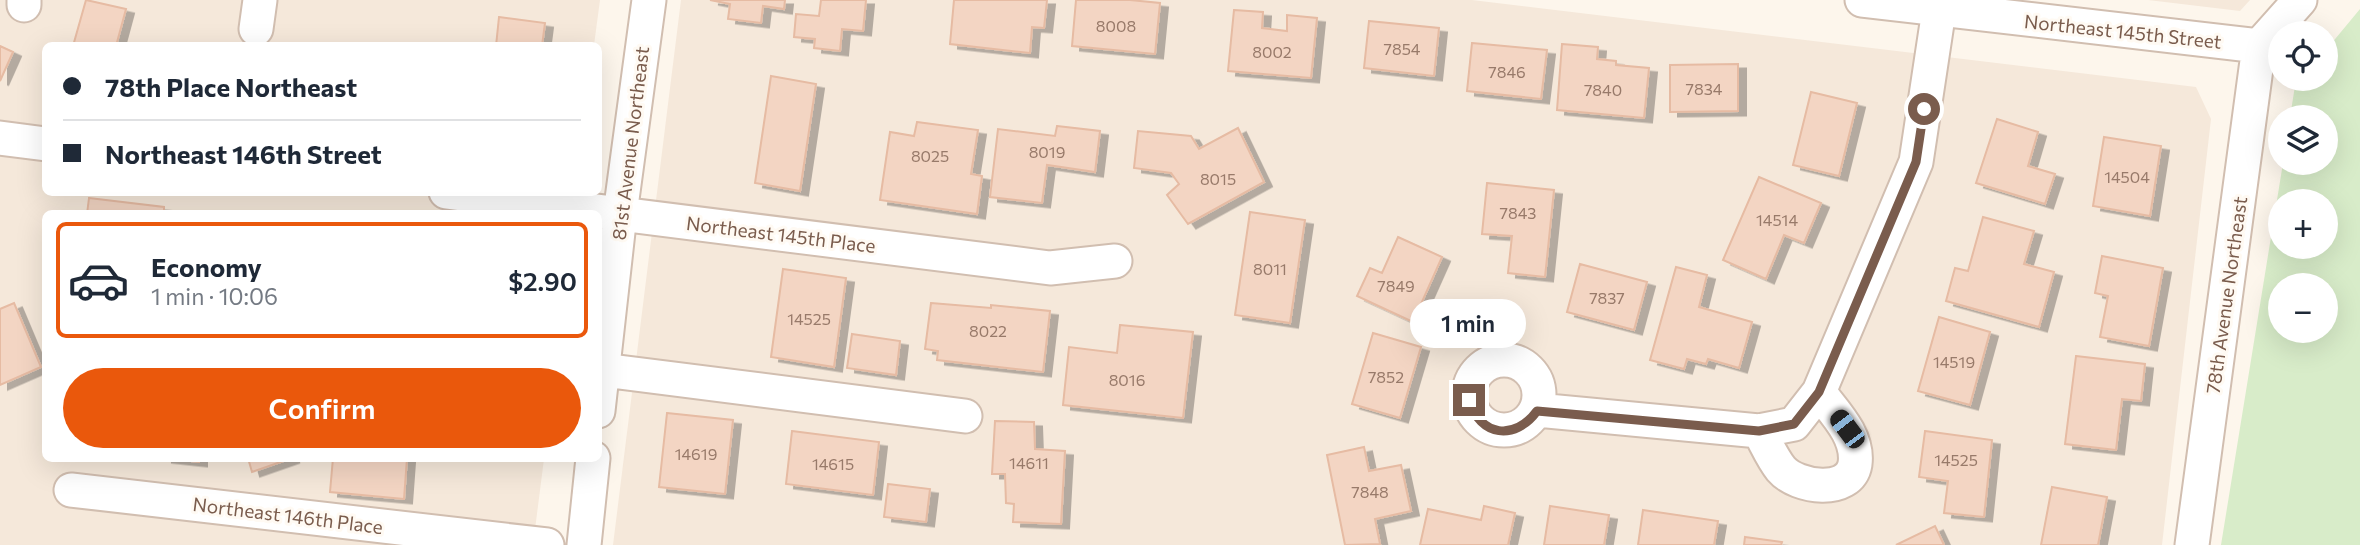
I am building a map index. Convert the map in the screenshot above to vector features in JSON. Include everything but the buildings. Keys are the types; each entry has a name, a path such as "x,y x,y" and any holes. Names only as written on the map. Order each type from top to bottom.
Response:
{"street":[{"name":"81st Avenue Northeast","path":"602,378 620,214 649,0"},
{"name":"Northeast 145th Street","path":"1862,0 2259,46"},
{"path":"2259,46 2301,0"},
{"path":"1537,411 1759,431 1794,424 1819,392 1916,162 1939,10"},
{"name":"78th Avenue Northeast","path":"2192,545 2259,46"},
{"path":"0,138 42,143"},
{"name":"Northeast 145th Place","path":"478,196 588,210"},
{"name":"Northeast 145th Place","path":"602,212 1050,268 1115,261"},
{"path":"603,370 965,416"},
{"path":"1759,431 1782,471 1798,481 1812,485 1828,485 1850,475 1855,465 1852,441 1847,429 1819,392"},
{"path":"584,545 593,462"},
{"name":"Northeast 146th Place","path":"71,490 547,545"}],"shaded area":[{"path":"0,0 600,0 594,42 42,42 42,196 576,196 574,210 42,210 42,462 544,462 533,545 0,545"},
{"path":"681,0 1472,0 2196,87 2211,119 2162,545 613,545"},
{"path":"2148,0 2250,0 2240,11"}],"green space":[{"path":"2360,9 2360,545 2221,545 2268,255 2268,259 2338,259 2338,189 2279,189 2281,175 2338,175 2338,105 2292,105 2294,91 2338,91 2338,36"}],"route":[{"path":"1469,400 1479,421 1499,431 1521,427 1537,411 1759,431 1794,424 1819,392 1916,162 1924,109"}]}
